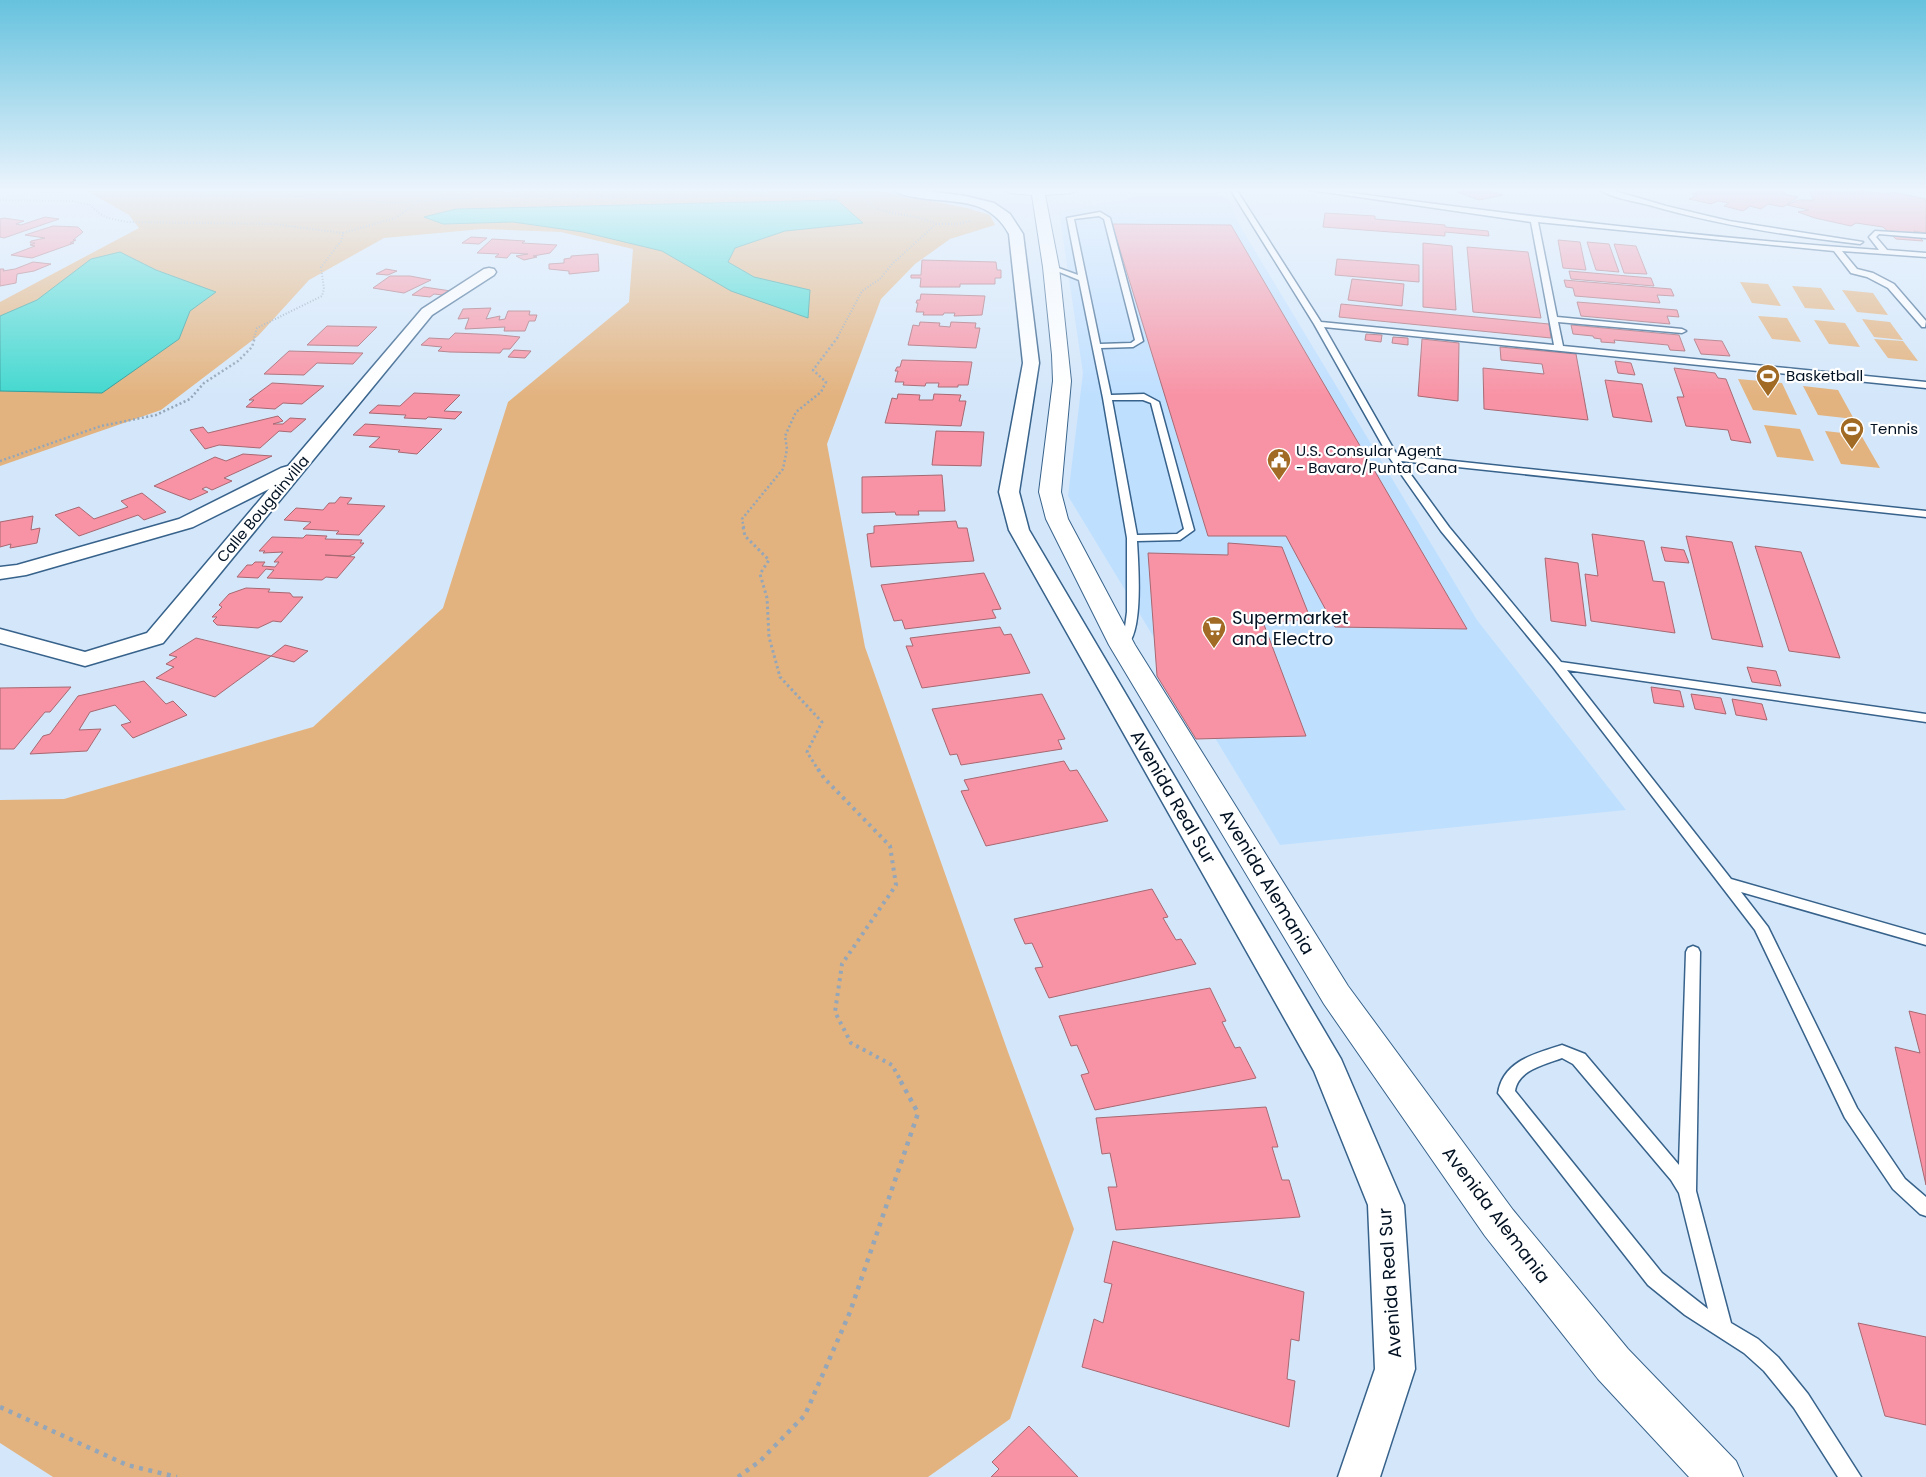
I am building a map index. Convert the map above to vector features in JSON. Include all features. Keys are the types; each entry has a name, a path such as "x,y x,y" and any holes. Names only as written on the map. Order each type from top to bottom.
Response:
{"street":[{"name":"Avenida Real Sur","path":"1019,258 1031,363 1009,492 1019,530 1329,1068 1386,1205 1395,1369 1359,1477"},
{"name":"Avenida Alemania","path":"1048,258 1051,267 1061,355 1062,381 1050,492 1057,519 1122,645 1336,995 1499,1223 1613,1364 1720,1477"},
{"name":"Calle Bougainvilla","path":"0,636 85,659 155,638 428,312 489,272"},
{"path":"0,573 19,571 186,523 297,468"}],"lane":[{"path":"1079,258 1107,398 1132,538 1133,612 1131,627 1122,645"},
{"path":"1096,346 1133,345 1139,341 1117,258"},
{"path":"1276,258 1318,324 1394,457 1445,529 1557,665 1761,927 1851,1113 1899,1184 1926,1208"},
{"path":"1542,258 1559,348"},
{"path":"1843,258 1854,271 1870,275 1891,286 1924,325"},
{"path":"1051,267 1083,279"},
{"path":"1554,319 1682,331"},
{"path":"1318,324 1926,385"},
{"path":"1107,398 1144,398 1155,402 1189,530 1180,537 1132,538"},
{"path":"1394,457 1926,514"},
{"path":"1557,665 1926,718"},
{"path":"1725,882 1926,940"},
{"path":"1693,952 1687,1191 1723,1328"},
{"path":"1687,1191 1676,1175 1579,1060 1562,1051 1520,1068 1508,1081 1506,1093 1656,1279 1692,1309 1751,1346 1771,1364 1801,1401 1850,1477"}],"path":[{"path":"0,461 101,426 156,415 190,400 204,383 238,360 252,347 257,328 322,296 324,289 321,267 328,258"},
{"path":"738,1477 760,1461 805,1415 850,1312 918,1113 892,1065 851,1043 835,1012 842,964 896,885 890,846 824,778 807,752 822,722 780,677 769,637 766,598 760,574 769,560 744,536 742,519 783,469 788,450 785,436 796,412 821,392 826,382 813,370 836,340 862,291 880,279 899,258"},
{"path":"0,1408 127,1465 177,1477"}],"shaded area":[{"path":"83,258 348,258 309,280 258,336 161,410 0,466 0,302"},
{"path":"132,258 156,270 216,292 190,311 179,339 102,393 0,391 0,316 37,300 91,259"},
{"path":"632,258 924,258 915,264 881,299 827,444 865,647 1008,1052 1074,1229 1010,1419 928,1477 53,1477 0,1443 0,800 64,799 313,727 443,608 508,402 629,302"},
{"path":"674,258 730,258 728,262 754,277 810,290 808,318 731,291"},
{"path":"1066,258 1259,258 1477,620 1626,810 1280,845 1068,496 1083,373"},
{"path":"1740,282 1768,284 1781,306 1752,303"},
{"path":"1792,286 1821,288 1835,310 1805,308"},
{"path":"1842,290 1873,293 1888,315 1857,312"},
{"path":"1758,316 1787,318 1801,342 1772,339"},
{"path":"1862,319 1890,322 1903,340 1874,337"},
{"path":"1814,320 1845,323 1860,347 1829,344"},
{"path":"1874,339 1903,341 1918,361 1888,358"},
{"name":"Basketball","path":"1738,379 1782,383 1797,415 1753,410"},
{"name":"Tennis","path":"1803,386 1838,390 1854,419 1818,415"},
{"path":"1764,425 1800,429 1814,461 1777,457"},
{"name":"Tennis","path":"1825,431 1861,435 1880,468 1841,464"}],"building":[{"path":"598,258 599,271 569,274 569,271 549,269 549,264 564,263 564,259"},
{"path":"1122,258 1250,258 1467,629 1335,627 1286,536 1208,536"},
{"path":"1423,258 1453,258 1456,310 1423,307"},
{"path":"1468,258 1529,258 1541,318 1473,312"},
{"path":"1561,258 1583,258 1586,270 1563,268"},
{"path":"1592,258 1614,258 1619,272 1596,270"},
{"path":"1619,258 1641,258 1647,274 1624,273"},
{"path":"1337,259 1419,265 1419,282 1335,275"},
{"path":"922,260 996,262 997,270 1001,270 1001,278 995,278 995,284 960,284 960,287 920,287 921,278 911,278 911,275 921,275"},
{"path":"33,262 51,264 34,271 17,274 16,283 0,286 0,269 4,269 3,271 15,269"},
{"path":"386,269 397,271 388,275 376,274"},
{"path":"1569,271 1651,278 1654,286 1571,279"},
{"path":"390,276 410,276 431,280 404,293 373,288"},
{"path":"1352,279 1404,284 1402,306 1348,300"},
{"path":"1564,280 1671,289 1674,296 1657,295 1660,303 1575,296 1573,288 1566,287"},
{"path":"424,287 451,291 443,295 434,294 430,297 412,295"},
{"path":"921,294 985,296 982,315 954,316 955,313 944,313 943,315 923,315 924,312 916,312 918,303 916,303 917,300 920,300"},
{"path":"1577,302 1677,310 1679,317 1667,316 1670,324 1581,316"},
{"path":"1341,304 1549,324 1551,338 1339,317"},
{"path":"491,308 486,319 500,316 499,320 505,319 508,311 530,311 529,315 537,315 535,321 529,321 525,331 504,331 505,327 465,329 469,318 458,319 463,309"},
{"path":"920,322 940,323 939,326 950,327 951,322 976,323 975,328 980,328 976,348 908,345 913,325 919,326"},
{"path":"1571,325 1679,335 1685,351 1670,350 1668,345 1614,340 1615,343 1601,342 1601,339 1594,338 1593,336 1573,334"},
{"path":"327,326 377,327 358,346 307,345"},
{"path":"455,333 520,337 510,349 503,349 500,353 438,351 442,347 421,345 429,338 449,339"},
{"path":"1366,334 1382,335 1381,342 1365,340"},
{"path":"1393,337 1408,338 1408,345 1392,343"},
{"path":"1422,339 1459,343 1458,401 1418,396"},
{"path":"1694,339 1722,341 1730,356 1701,354"},
{"path":"1500,347 1576,354 1588,420 1484,409 1483,368 1544,374 1542,364 1501,360"},
{"path":"514,350 531,351 525,358 508,357"},
{"path":"289,351 363,353 353,364 317,363 304,375 264,374"},
{"path":"902,360 972,362 968,385 938,387 939,383 926,383 925,386 903,385 904,382 895,382 898,371 895,371 897,367 900,367"},
{"path":"1615,361 1631,363 1635,375 1618,373"},
{"path":"1674,368 1715,373 1718,378 1726,379 1751,443 1731,440 1728,430 1686,426 1677,397 1684,397"},
{"path":"1605,380 1642,384 1652,422 1613,417"},
{"path":"272,383 324,386 302,404 283,403 275,409 246,407 254,400 249,400"},
{"path":"414,393 460,395 444,411 462,412 455,419 404,418 406,415 369,413 378,405 400,406"},
{"path":"898,394 920,395 919,400 933,400 934,394 961,395 959,401 966,401 961,426 885,423 892,398 897,399"},
{"path":"278,416 283,421 273,424 283,424 290,418 306,419 291,432 279,431 260,448 219,445 205,449 190,430 203,427 208,433"},
{"path":"365,424 442,429 417,454 398,452 400,450 369,447 380,437 353,435"},
{"path":"936,431 984,432 981,466 932,465"},
{"path":"243,454 272,456 224,478 232,481 212,490 206,487 202,489 208,492 190,500 154,486 215,457 226,461"},
{"path":"942,475 945,511 918,511 919,515 896,515 895,512 862,513 862,477"},
{"path":"142,493 166,512 144,520 138,515 79,536 55,515 79,507 94,519 128,507 121,501"},
{"path":"340,497 352,498 347,504 385,506 359,535 336,534 339,531 303,529 311,522 284,520 296,508 323,510 329,503 335,503"},
{"path":"33,516 31,530 40,528 37,543 10,548 11,544 0,547 0,522"},
{"path":"956,521 958,528 967,528 974,561 871,567 867,534 874,533 874,526"},
{"path":"1592,534 1644,541 1653,581 1664,582 1675,633 1591,621 1585,574 1598,576"},
{"path":"306,535 327,536 325,539 362,540 360,543 364,543 354,554 349,556 325,555 355,557 337,578 326,577 322,580 267,578 274,570 266,569 258,578 237,577 247,565 252,565 255,562 265,562 262,566 275,567 279,562 274,562 283,552 263,553 265,551 259,551 272,537 303,538"},
{"path":"1686,536 1732,542 1763,647 1712,639"},
{"name":"Supermarket and Electro","path":"1228,543 1282,547 1311,620 1263,622 1306,736 1196,739 1157,676 1148,553 1228,555"},
{"path":"1755,546 1801,552 1840,658 1789,651"},
{"path":"1661,547 1684,550 1689,563 1665,561"},
{"path":"1545,558 1578,563 1586,626 1551,621"},
{"path":"984,573 1001,609 992,610 996,618 905,629 902,620 894,621 881,585"},
{"path":"246,588 270,589 268,592 290,593 293,597 303,597 281,622 273,621 258,628 217,625 213,621 217,617 212,617 222,607 219,605 229,594"},
{"path":"1000,627 1004,635 1011,634 1030,673 922,688 906,646 913,646 910,638"},
{"path":"196,638 271,656 215,697 156,678 174,667 166,664 177,657 169,655"},
{"path":"285,645 308,651 294,662 271,656"},
{"path":"1747,667 1776,671 1781,686 1752,682"},
{"path":"144,681 166,704 173,701 187,715 133,738 121,725 131,722 115,705 90,712 79,730 101,729 87,751 30,754 43,736 50,734 78,696"},
{"path":"71,687 50,712 45,712 14,749 0,749 0,688"},
{"path":"1651,687 1680,691 1684,707 1654,703"},
{"path":"1042,694 1065,739 1058,740 1062,749 961,765 957,754 950,755 932,709"},
{"path":"1691,694 1721,698 1726,714 1695,709"},
{"path":"1732,699 1762,704 1767,720 1736,715"},
{"path":"1064,761 1070,771 1077,770 1108,821 986,846 961,791 969,790 964,780"},
{"path":"1152,889 1168,917 1163,918 1176,940 1181,939 1196,964 1049,998 1035,968 1043,967 1032,943 1025,944 1014,919"},
{"path":"1210,988 1226,1021 1222,1022 1235,1048 1240,1047 1256,1078 1095,1110 1081,1075 1089,1073 1077,1045 1071,1046 1059,1016"},
{"path":"1909,1011 1926,1015 1926,1185 1895,1047 1920,1053"},
{"path":"1266,1107 1278,1147 1272,1147 1282,1180 1289,1180 1300,1217 1116,1230 1108,1187 1117,1187 1110,1153 1102,1154 1096,1118"},
{"path":"1113,1241 1304,1292 1299,1341 1291,1339 1287,1379 1295,1381 1289,1427 1082,1367 1094,1319 1103,1323 1112,1284 1104,1282"},
{"path":"1858,1323 1926,1337 1926,1425 1885,1416"},
{"path":"1029,1426 1078,1477 991,1477 999,1469 992,1462"}],"place":[{"name":"Basketball","path":"1768,397"},
{"name":"Tennis","path":"1852,450"},
{"name":"U.S. Consular Agent - Bavaro/Punta Cana","path":"1279,481"},
{"name":"Supermarket and Electro","path":"1214,649"}]}
